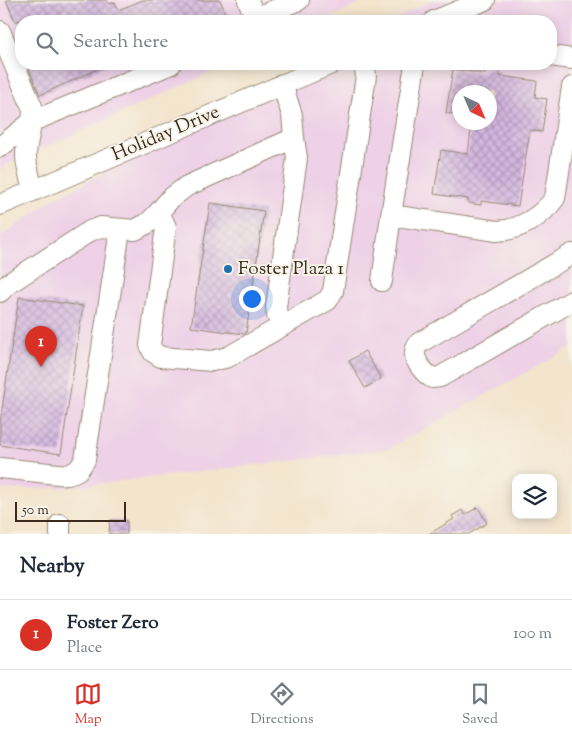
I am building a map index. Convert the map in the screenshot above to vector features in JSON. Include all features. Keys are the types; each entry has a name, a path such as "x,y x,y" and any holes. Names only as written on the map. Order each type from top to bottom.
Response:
{"street":[{"path":"248,0 253,15"},
{"path":"264,15 299,0"},
{"path":"449,15 485,0"},
{"path":"0,31 15,66"},
{"path":"557,57 572,59"},
{"path":"17,70 33,108 33,121 26,157 33,191"},
{"path":"0,147 33,121 156,70"},
{"name":"Holiday Drive","path":"0,205 317,70"},
{"path":"158,212 166,227 150,345 153,352 161,357 212,361 228,357 328,300 333,291 366,76 365,70"},
{"path":"382,281 414,70"},
{"path":"282,84 292,115 297,158 276,307 276,315 282,326"},
{"path":"391,215 497,231 510,230 532,220 546,210 554,198 572,87"},
{"path":"0,292 8,284 90,232 101,227 135,230 148,223 171,198 187,186 294,138"},
{"path":"0,468 68,475 78,470 85,460 120,230"},
{"path":"569,261 419,343 415,349 414,356 426,374 432,378 440,377 572,301"}],"shaded area":[{"path":"0,0 368,0 335,15 15,15 15,70 216,70 6,165 0,170"},
{"path":"432,0 572,0 572,347 388,449 71,487 0,490 0,237 52,200 300,70 557,70 557,15 403,15"}],"building":[{"path":"6,0 107,0 109,4 115,2 118,10 143,0 220,0 226,14 15,15 15,21"},
{"path":"30,70 96,70 40,95"},
{"path":"453,70 485,74 486,70 491,70 500,72 500,76 537,81 535,97 547,99 542,132 530,130 518,206 481,201 481,205 468,203 468,199 434,194 441,150 468,154 471,130 497,130 497,85 452,85 452,114 446,113"},
{"name":"Foster Plaza 1","path":"210,203 264,211 246,333 244,334 191,327"},
{"path":"19,297 83,306 61,454 0,445 0,422"},
{"path":"365,351 381,379 365,388 349,361"},
{"path":"478,507 487,523 469,534 429,534 454,519 452,516 462,510 465,515"},
{"path":"110,520 127,521 127,534 109,534"}],"place":[{"name":"Foster Plaza 1","path":"228,269"},
{"name":"Foster Zero","path":"41,367"}]}
